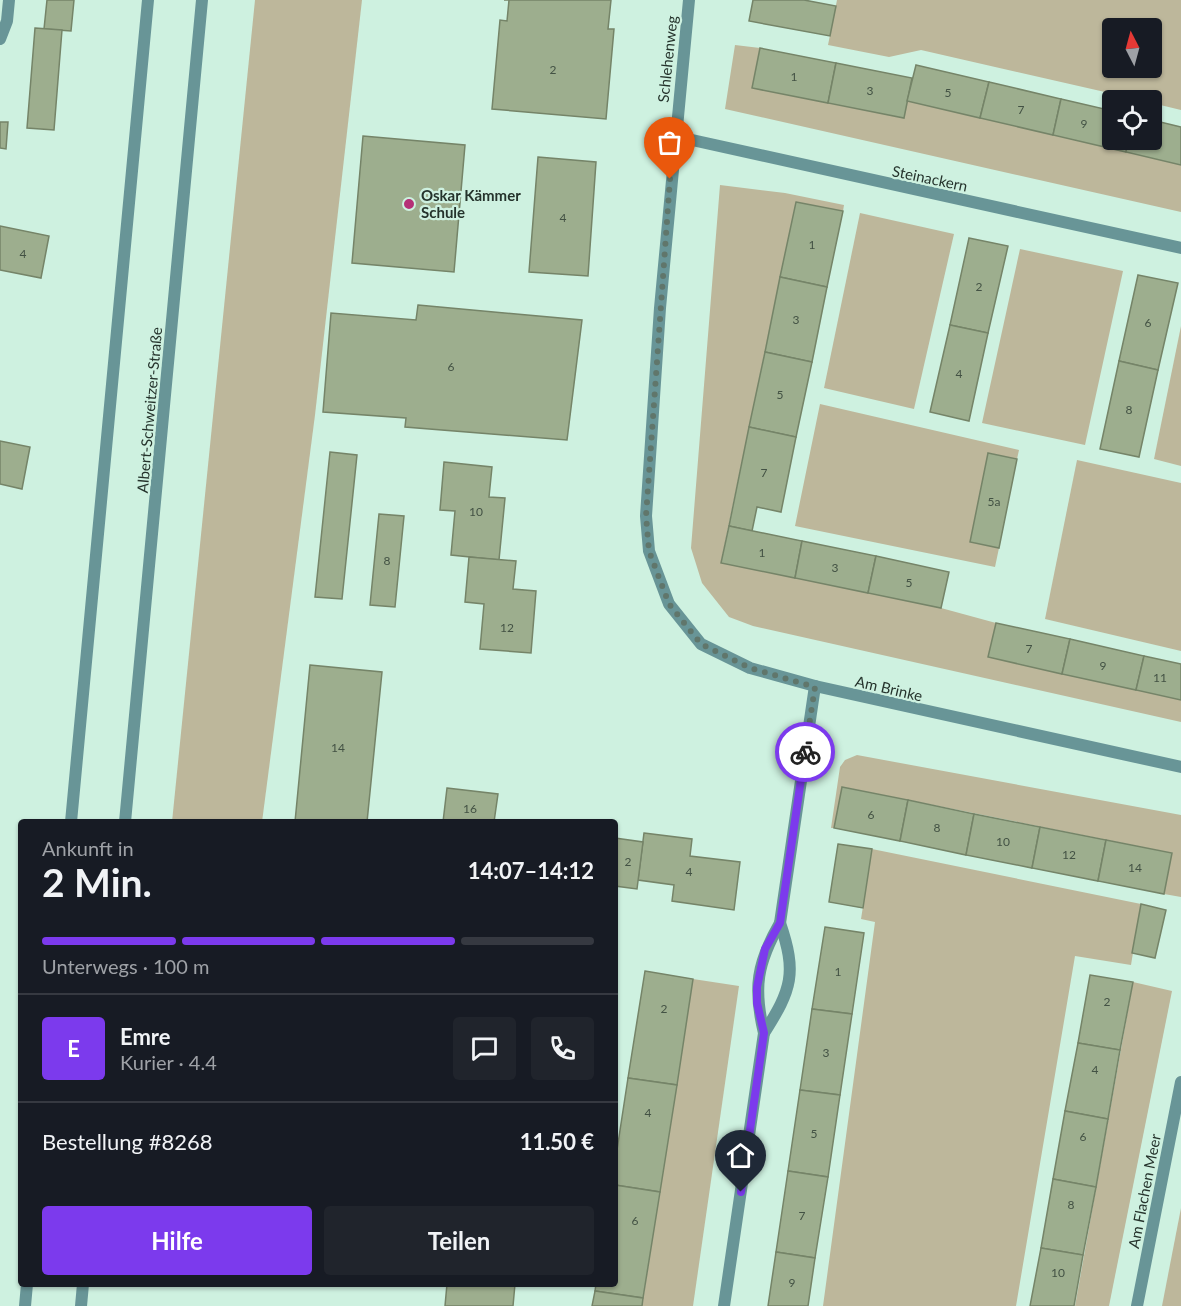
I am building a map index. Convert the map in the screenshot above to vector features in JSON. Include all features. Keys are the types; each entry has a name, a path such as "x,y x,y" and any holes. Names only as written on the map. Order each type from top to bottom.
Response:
{"street":[{"path":"0,39 7,21 9,0"},
{"path":"71,819 148,0"},
{"name":"Albert-Schweitzer-Straße","path":"125,819 202,0"},
{"name":"Schlehenweg","path":"649,551 646,516 674,136 689,0"},
{"name":"Steinackern","path":"674,136 1181,248"},
{"name":"Am Brinke","path":"649,551 669,604 701,644 750,668 815,687 1181,767"},
{"path":"764,1033 757,1003 757,987 765,949 780,923 815,687"},
{"path":"724,1306 764,1033 788,991 791,954 780,923"},
{"name":"Am Flachen Meer","path":"1137,1306 1181,1082"},
{"path":"25,1306 27,1287"},
{"path":"81,1306 83,1287"}],"shaded area":[{"path":"255,0 362,0 315,415 262,819 172,819"},
{"path":"837,0 1181,0 1181,110 1162,105 1162,90 1102,91 921,50 889,57 828,45"},
{"path":"735,45 760,48 752,88 904,118 907,101 1102,146 1102,150 1120,150 1181,164 1181,212 725,109"},
{"path":"720,185 785,193 844,205 843,211 796,202 721,562 941,608 996,623 989,657 1181,700 1181,722 753,626 729,617 702,583 691,548"},
{"path":"860,213 954,234 914,409 824,388"},
{"path":"1020,249 1123,271 1085,445 982,423"},
{"path":"1181,326 1181,466 1154,459"},
{"path":"820,404 1019,450 1017,459 989,453 970,542 999,548 995,567 795,526"},
{"path":"1077,460 1181,483 1181,651 1045,619"},
{"path":"857,755 1181,815 1181,897 1164,894 1172,853 843,787 834,828 831,828 840,767 845,760"},
{"path":"872,849 1141,904 1131,965 1075,956 1016,1306 823,1306 875,922 861,919"},
{"path":"693,979 739,986 693,1306 642,1306"},
{"path":"1133,982 1172,991 1109,1306 1075,1306"},
{"path":"1181,1208 1181,1306 1162,1306"}],"building":[{"path":"47,0 74,0 71,31 44,29"},
{"path":"509,0 611,0 608,29 614,29 606,119 492,109 500,20 507,21"},
{"path":"753,0 804,0 836,6 830,36 749,21"},
{"path":"35,28 62,30 54,130 27,128"},
{"path":"760,48 836,63 828,103 752,88"},
{"path":"836,63 912,78 904,118 828,103"},
{"path":"916,65 989,82 980,118 907,101"},
{"path":"989,82 1061,99 1053,135 980,118"},
{"path":"1061,99 1102,108 1102,146 1053,135"},
{"path":"0,122 8,122 6,149 0,148"},
{"path":"1162,122 1181,127 1181,165 1126,152 1126,150 1162,150"},
{"name":"Oskar Kämmer Schule","path":"363,136 465,145 454,272 352,263"},
{"path":"538,157 596,162 588,276 529,272"},
{"path":"796,202 843,211 827,287 780,277"},
{"path":"0,226 49,236 41,278 0,270"},
{"path":"969,238 1008,246 988,333 950,325"},
{"path":"1138,275 1178,283 1158,370 1119,361"},
{"path":"780,277 827,287 812,362 765,352"},
{"path":"418,305 582,320 567,440 405,427 406,418 323,412 331,313 416,320"},
{"path":"950,325 988,333 969,421 930,412"},
{"path":"765,352 812,362 796,437 749,427"},
{"path":"1119,361 1158,370 1139,457 1100,449"},
{"path":"749,427 796,437 781,512 757,507 752,531 729,526"},
{"path":"0,441 30,447 22,489 0,484"},
{"path":"330,452 357,455 342,599 315,597"},
{"path":"988,453 1017,459 999,548 970,542"},
{"path":"444,462 492,467 489,497 505,498 499,560 451,555 455,511 440,510"},
{"path":"379,514 404,516 395,607 370,605"},
{"path":"729,526 802,541 795,578 721,563"},
{"path":"802,541 876,556 868,593 795,578"},
{"path":"876,556 949,572 941,608 868,593"},
{"path":"469,557 516,561 513,589 536,591 531,653 480,649 484,604 465,602"},
{"path":"996,623 1070,639 1062,674 988,657"},
{"path":"1070,639 1144,656 1136,690 1062,674"},
{"path":"1144,656 1181,664 1181,700 1136,690"},
{"path":"310,665 382,672 367,819 295,819"},
{"path":"842,787 908,800 900,841 834,828"},
{"path":"447,788 498,794 494,819 443,819"},
{"path":"908,800 974,814 966,855 900,841"},
{"path":"974,814 1040,827 1032,868 966,855"},
{"path":"1040,827 1106,840 1098,881 1032,868"},
{"path":"644,833 692,839 690,856 740,862 734,910 672,901 674,885 638,880"},
{"path":"618,838 643,842 637,889 618,886"},
{"path":"1106,840 1172,853 1164,894 1098,881"},
{"path":"838,844 872,849 863,908 829,902"},
{"path":"1141,904 1166,910 1155,958 1132,953"},
{"path":"825,927 864,933 852,1014 812,1009"},
{"path":"645,971 693,979 677,1085 628,1078"},
{"path":"1090,975 1133,982 1120,1050 1078,1043"},
{"path":"812,1009 852,1014 840,1095 800,1090"},
{"path":"1078,1043 1120,1050 1108,1119 1065,1111"},
{"path":"628,1078 677,1085 660,1192 618,1185 618,1143"},
{"path":"800,1090 840,1095 828,1177 788,1171"},
{"path":"1065,1111 1108,1119 1096,1187 1053,1179"},
{"path":"788,1171 828,1177 815,1258 776,1252"},
{"path":"1053,1179 1096,1187 1083,1255 1041,1248"},
{"path":"618,1185 660,1192 643,1298 595,1291 596,1287 618,1287"},
{"path":"1041,1248 1083,1255 1074,1306 1030,1306"},
{"path":"776,1252 815,1258 808,1306 768,1306"},
{"path":"447,1287 515,1287 513,1306 445,1306"},
{"path":"595,1291 643,1298 642,1306 592,1306"}],"way so far":[{"path":"670,179 646,516 649,551 669,604 701,644 750,668 815,687 805,752"}],"place":[{"name":"Oskar Kämmer Schule","path":"409,204"}],"route":[{"path":"741,1192 764,1033 757,1003 757,987 765,949 780,923 805,752"}]}
